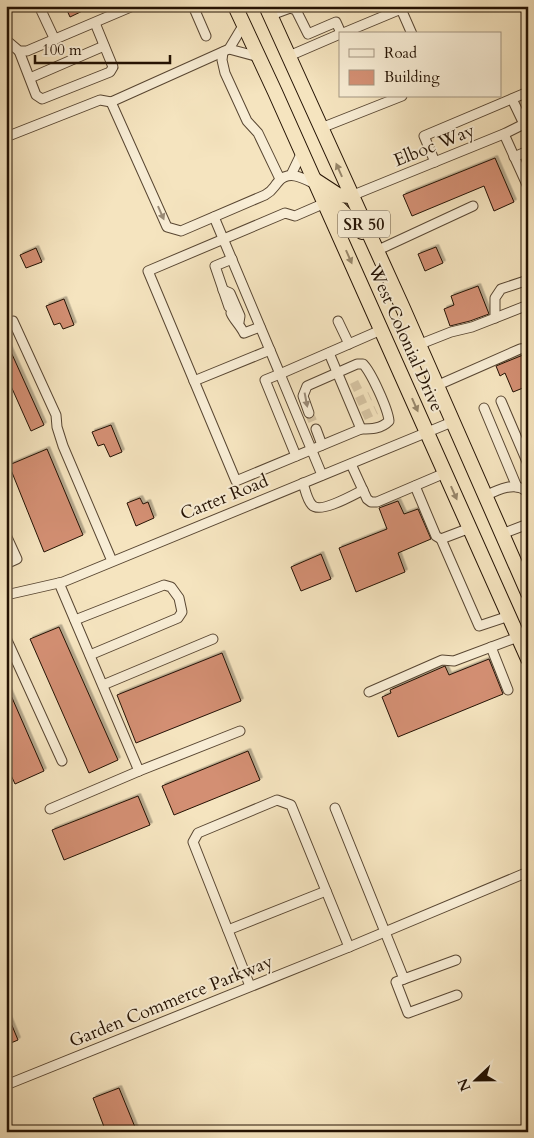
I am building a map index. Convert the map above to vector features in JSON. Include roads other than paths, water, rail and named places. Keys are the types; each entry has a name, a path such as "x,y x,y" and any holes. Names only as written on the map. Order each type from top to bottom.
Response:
{"highway":[{"name":"West Colonial Drive","path":"235,6 528,659"},
{"name":"West Colonial Drive","path":"269,11 502,534 522,566 528,593"},
{"path":"316,183 338,195 351,196"},
{"path":"324,203 340,209 350,218 376,250"}],"street":[{"path":"40,6 55,40"},
{"path":"19,51 27,51 134,6"},
{"path":"193,6 206,36"},
{"path":"269,11 290,8 296,10 308,34 336,22 340,32"},
{"path":"346,32 401,9 411,32"},
{"path":"6,40 19,51 36,95 42,99 110,72 113,67 95,23"},
{"path":"244,24 222,60 225,73 247,121 258,132 280,179"},
{"path":"288,56 339,35"},
{"path":"30,78 104,46"},
{"path":"6,137 100,100 111,102 226,51 259,57"},
{"path":"435,162 424,136 528,92"},
{"path":"321,128 397,98"},
{"path":"512,99 526,123"},
{"path":"111,102 167,227 181,231 265,195 274,190 280,179 291,175 316,183"},
{"name":"Elboc Way","path":"351,196 504,134 526,123"},
{"path":"504,134 528,187"},
{"path":"514,157 528,151"},
{"path":"291,175 302,152"},
{"path":"309,413 304,396 307,386 357,364 363,364 367,368 368,380 380,408 389,420 386,424 373,429 361,429 236,480 148,271 285,213 296,216 324,203"},
{"path":"376,250 473,206"},
{"path":"214,217 322,475"},
{"path":"232,259 215,266 224,290 224,296 234,318 239,322 244,333 260,327"},
{"path":"495,318 495,298 500,290 528,280"},
{"path":"224,290 230,293 240,316 239,322"},
{"path":"418,345 451,332 472,327 528,305"},
{"path":"13,321 56,415 62,446 112,561"},
{"path":"338,321 349,344"},
{"path":"296,456 265,380 381,330"},
{"path":"436,386 520,349 528,348"},
{"path":"194,381 270,350"},
{"path":"329,353 360,417 361,429"},
{"path":"501,402 528,464"},
{"path":"484,408 517,487"},
{"name":"Carter Road","path":"6,595 59,583 452,422"},
{"path":"316,429 322,445"},
{"path":"351,464 367,499 371,502 377,502 445,473"},
{"path":"303,483 311,505 322,508 363,490"},
{"path":"415,486 433,530 436,536 442,539 480,626 509,616"},
{"path":"485,496 506,488 517,487 525,489 528,493"},
{"path":"502,534 528,524"},
{"path":"442,539 470,528"},
{"path":"6,535 16,560 6,564"},
{"path":"59,583 139,771"},
{"path":"75,620 164,585 171,587 179,598 182,612 178,618 90,655"},
{"path":"369,692 442,660 454,661 518,637"},
{"path":"6,638 62,761"},
{"path":"102,685 213,639"},
{"path":"492,647 508,690"},
{"path":"50,809 240,731"},
{"path":"250,986 193,842 198,832 277,800 291,806 349,947"},
{"path":"334,808 404,979"},
{"name":"Garden Commerce Parkway","path":"6,1085 349,947 528,872"},
{"path":"228,930 326,891"},
{"path":"456,960 396,982 408,1013 457,995"}],"tunnel":[{"path":"352,388 364,382"},
{"path":"357,402 370,396"},
{"path":"363,416 376,410"},
{"path":"309,413 316,429"}]}
